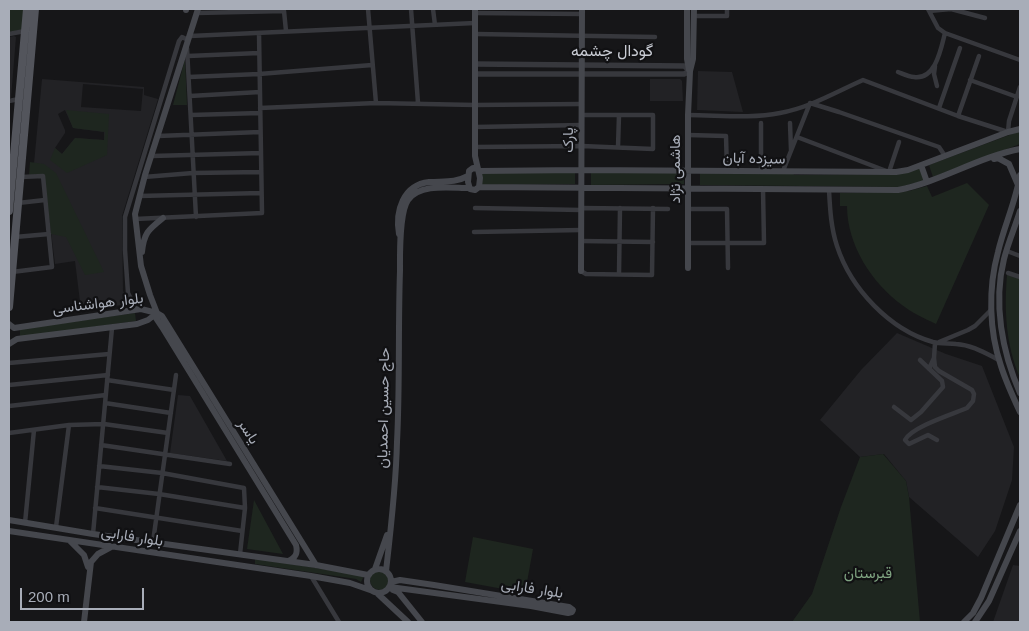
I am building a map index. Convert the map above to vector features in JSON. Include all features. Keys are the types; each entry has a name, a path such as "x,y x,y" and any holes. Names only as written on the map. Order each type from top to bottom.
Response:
{"main road":[{"path":"9,211 13,128 19,99 27,9"},
{"path":"9,307 35,9"},
{"name":"هاشمی نژاد","path":"687,9 687,59 690,71"},
{"name":"هاشمی نژاد","path":"688,268 688,115 690,71 693,59 694,9"},
{"name":"یاسر","path":"198,11 138,196 135,220 141,266 157,313 162,316 167,324 296,545 296,555 288,561"},
{"path":"475,11 475,156 479,187"},
{"name":"پارک","path":"581,271 582,11"},
{"name":"سیزده آبان","path":"476,170 889,172 908,170 1020,129"},
{"name":"سیزده آبان","path":"469,188 475,190 479,187 898,190 913,187 987,159 1020,149"},
{"path":"987,159 998,158 1009,164 1018,185"},
{"path":"921,165 927,182"},
{"path":"469,188 468,176 476,170"},
{"path":"1020,175 997,255 992,309 993,331 999,360 1020,412"},
{"name":"حاج حسین احمدیان","path":"401,245 398,231 399,209 402,201 411,189 424,183 457,181 468,176"},
{"name":"حاج حسین احمدیان","path":"386,571 395,498 398,440 401,245 405,206 412,195 420,191 428,189 469,188"},
{"path":"1020,212 1007,251 1000,283 1002,330 1009,364 1020,393"},
{"path":"141,266 144,238 149,228 163,218"},
{"path":"136,309 141,319 137,324"},
{"name":"بلوار هواشناسی","path":"17,327 136,309 152,310 157,313 148,320 137,324 18,339"},
{"path":"9,324 17,327 14,333 18,339 9,344"},
{"name":"یاسر","path":"240,449 316,565"},
{"path":"964,622 973,613 981,598 1020,505"},
{"name":"بلوار فارابی","path":"9,520 93,534 316,565 368,575"},
{"path":"391,521 375,569 368,575 366,582 370,590 378,594 408,622"},
{"name":"بلوار فارابی","path":"9,531 311,576 350,583 370,590"},
{"path":"975,622 989,601 1020,531"},
{"path":"68,540 84,555 89,570"},
{"path":"84,622 91,562 98,554 111,546"},
{"path":"239,565 240,554"},
{"path":"375,569 386,571 390,576 390,586 384,592 378,594"},
{"name":"بلوار فارابی","path":"390,586 400,580 532,604 568,613 573,610 569,607 532,604 433,593 390,586"},
{"path":"433,593 434,585"},
{"path":"390,586 398,592 422,622"}],"street":[{"path":"368,9 376,103"},
{"path":"411,9 418,103"},
{"path":"433,9 435,25"},
{"path":"694,16 727,16 727,9"},
{"path":"985,18 951,9 928,10 938,28 945,33 1020,60"},
{"path":"198,11 284,11 286,32"},
{"path":"475,11 582,11"},
{"path":"136,309 128,293 125,217 179,41 182,37 188,40 259,33 475,23"},
{"path":"9,34 25,31"},
{"path":"135,220 262,213 259,33"},
{"path":"937,86 934,74 935,66 945,33"},
{"path":"476,34 655,37"},
{"name":"یاسر","path":"188,40 196,217"},
{"path":"939,108 960,48"},
{"path":"188,56 259,53"},
{"path":"958,116 979,56"},
{"path":"475,64 684,66 690,71 684,74 475,74"},
{"path":"189,77 260,74 372,65"},
{"path":"898,72 915,78 926,74 935,66"},
{"path":"688,115 762,115 782,113 863,80 958,116 1008,132 1020,87"},
{"path":"970,80 1017,97"},
{"path":"190,96 260,92"},
{"path":"9,100 19,99"},
{"path":"191,115 376,103 475,105 582,104"},
{"path":"783,172 810,103"},
{"path":"810,103 939,147 945,156"},
{"path":"475,147 582,146 653,149 653,115 582,115"},
{"path":"618,148 619,115"},
{"path":"761,123 761,171"},
{"path":"790,123 791,151"},
{"path":"475,127 582,125"},
{"path":"158,136 260,132"},
{"path":"688,135 726,136 727,171"},
{"path":"797,137 889,172 899,142"},
{"path":"152,156 261,153"},
{"path":"144,176 261,172"},
{"path":"12,272 52,268 43,176 21,177"},
{"path":"688,243 764,243 763,189"},
{"path":"829,190 830,219 837,247 849,274 866,297 887,318 912,333 935,343 968,346 999,360"},
{"path":"138,196 262,192"},
{"path":"18,203 45,200"},
{"path":"475,208 668,209"},
{"path":"618,274 620,208"},
{"path":"581,271 586,274 652,275 653,208"},
{"path":"688,209 727,209 728,268"},
{"path":"474,232 581,230"},
{"path":"15,237 48,234"},
{"path":"581,241 653,242"},
{"path":"1007,251 1020,256"},
{"path":"1008,273 1020,277"},
{"path":"935,343 975,326 992,309"},
{"path":"93,534 112,328"},
{"path":"935,343 935,367 972,390 974,394 973,401 967,408 919,428 907,435 904,440 909,444 928,435 937,440"},
{"path":"9,363 109,354"},
{"path":"929,369 934,358"},
{"path":"894,407 911,420 921,412 943,387 942,381 920,360"},
{"path":"153,542 176,375"},
{"path":"9,385 107,377 174,390"},
{"path":"9,406 106,395"},
{"path":"105,403 171,413"},
{"path":"9,433 69,425 104,424 168,432"},
{"path":"56,528 69,425"},
{"path":"26,523 34,430"},
{"path":"101,445 230,464"},
{"path":"99,466 162,474 244,488 245,508 240,554"},
{"path":"97,487 159,494 245,508"},
{"path":"95,508 242,530"},
{"path":"311,576 339,622"}],"shaded area":[{"path":"9,37 16,37 11,98 9,99"},
{"path":"698,71 732,72 743,112 697,110"},
{"path":"42,79 144,87 144,95 158,99 122,216 123,291 130,304 81,310 75,261 55,264 44,174 33,174","holes":["83,84 143,89 141,111 81,107","65,110 73,128 104,132 104,140 75,138 62,154 55,148 65,133 58,114"]},
{"path":"650,79 680,79 682,81 683,101 650,101"},
{"path":"897,333 946,354 982,366 1014,447 1012,480 995,531 978,557 909,497 906,481 884,454 860,457 820,420 861,370"},
{"path":"178,395 190,396 227,461 170,453"},
{"path":"1013,565 1020,566 1020,622 993,622"}],"green space":[{"path":"9,9 24,9 22,30 9,32"},
{"path":"185,59 187,105 173,105"},
{"path":"66,110 109,114 107,155 67,173 50,160 55,148 62,154 75,138 104,140 105,132 73,128"},
{"path":"1020,131 1020,144 933,177 929,165"},
{"path":"30,162 44,164 56,173 104,272 85,275 66,237 51,234 44,174 29,175"},
{"path":"920,168 924,181 899,187 700,185 700,172 793,173 794,175 897,174"},
{"path":"575,171 575,184 482,185 482,172"},
{"path":"684,171 684,184 591,185 591,172"},
{"path":"967,183 989,205 936,324 902,305 871,274 856,249 848,221 847,206 840,206 840,193 909,191 927,186 932,197"},
{"path":"1007,275 1020,279 1020,378 1015,366 1007,328"},
{"path":"135,313 136,321 20,337 20,329"},
{"name":"قبرستان","path":"883,454 906,481 920,622 792,622 812,594 860,457"},
{"path":"254,500 283,554 247,549"},
{"path":"473,537 533,549 525,593 465,582"},
{"path":"255,558 364,576 361,582 356,579 255,564"},
{"path":"380,570 387,573 390,580 387,587 380,590 373,587 370,580 373,573"}],"district":[{"name":"گودال چشمه","path":"612,52"}]}
